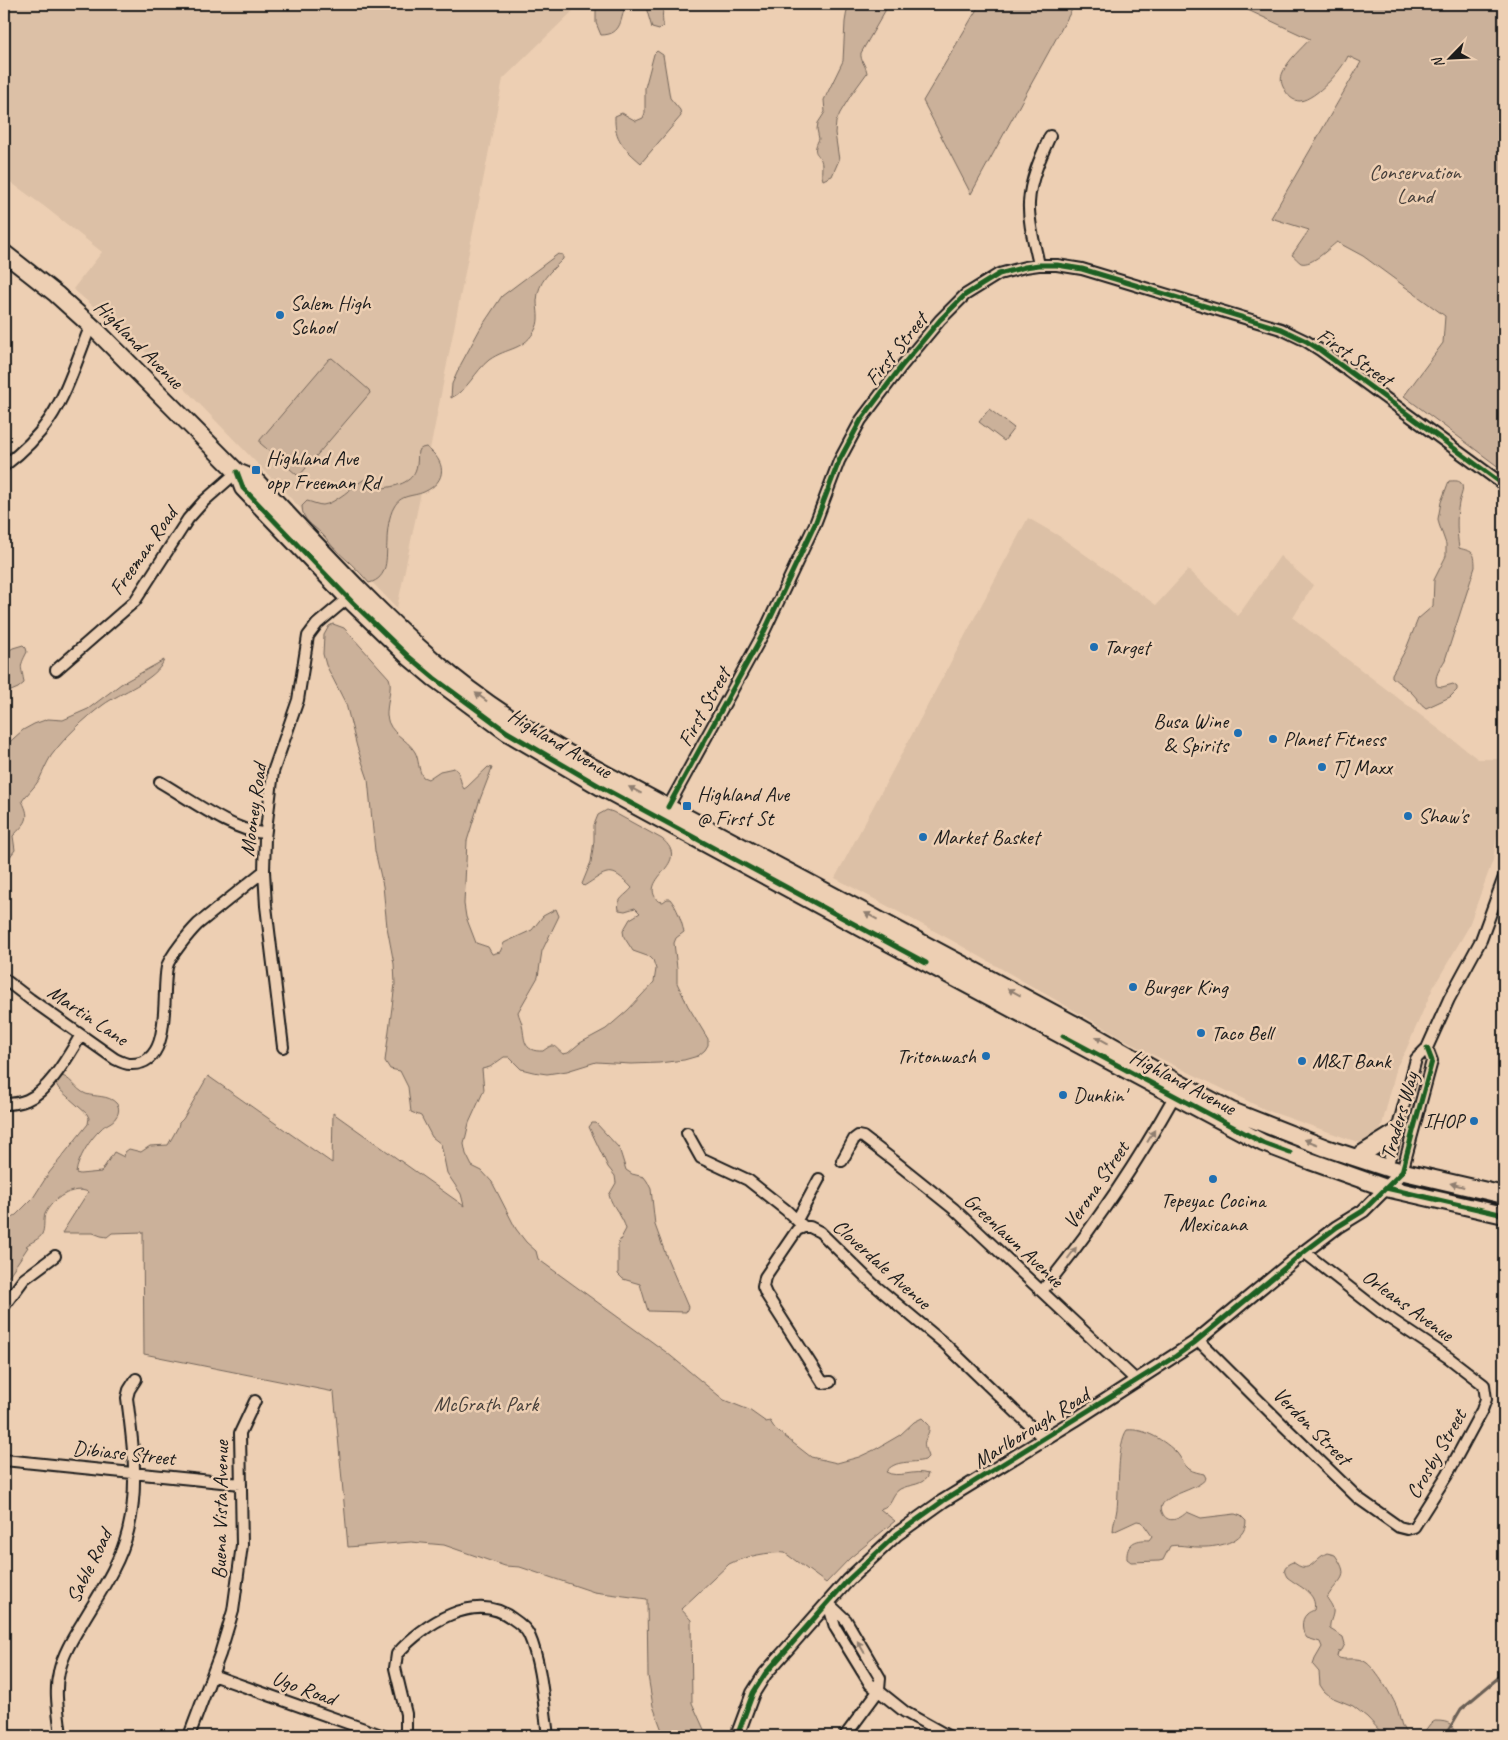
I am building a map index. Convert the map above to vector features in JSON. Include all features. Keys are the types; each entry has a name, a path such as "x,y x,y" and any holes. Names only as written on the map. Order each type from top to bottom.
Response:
{"main road":[{"name":"Highland Avenue","path":"4,253 56,294 91,325 237,472 254,479 362,593 408,638 459,681 532,733 1232,1111 1326,1148 1394,1170 1504,1195"},
{"name":"Highland Avenue","path":"237,472 243,488 348,598 409,657 515,737 601,787 859,927 1263,1142 1310,1162 1386,1188 1504,1215"},
{"path":"1357,1158 1397,1132"}],"street":[{"path":"1039,265 1029,202 1036,171 1050,136"},
{"name":"First Street","path":"668,808 763,634 815,524 838,461 861,420 940,320 965,296 999,274 1025,266 1039,265 1057,265 1082,269 1261,322 1300,338 1336,362 1504,485"},
{"path":"4,466 33,441 50,418 65,389 91,325"},
{"name":"Freeman Road","path":"56,670 135,601 188,519 204,501 237,472"},
{"name":"Mooney Road","path":"283,1047 266,906 264,871 265,833 273,772 298,700 308,636 317,624 348,598"},
{"path":"160,782 239,828 256,833 265,833"},
{"name":"Martin Lane","path":"4,979 115,1059 130,1064 144,1061 156,1051 162,1036 167,965 198,924 264,871"},
{"name":"Traders Way","path":"1386,1188 1432,1061 1426,1048 1449,998 1481,940 1504,878"},
{"path":"4,1104 26,1100 40,1092 67,1059 81,1035"},
{"path":"1394,1170 1397,1132 1416,1059 1426,1048"},
{"name":"Verona Street","path":"1042,1292 1113,1198 1153,1135 1174,1095"},
{"name":"Cloverdale Avenue","path":"687,1133 700,1158 748,1180 800,1223 820,1232 832,1242 872,1283 945,1344 1044,1439"},
{"name":"Greenlawn Avenue","path":"842,1161 854,1139 858,1136 893,1160 954,1209 1137,1381"},
{"path":"819,1179 800,1223 765,1277 763,1285 766,1294 827,1383"},
{"name":"Marlborough Road","path":"737,1736 753,1693 765,1674 862,1565 912,1522 1137,1381 1198,1340 1304,1252 1363,1211 1386,1188"},
{"name":"Orleans Avenue","path":"1304,1252 1383,1314 1477,1378 1486,1390"},
{"path":"4,1306 24,1279 55,1256"},
{"name":"Verdon Street","path":"1198,1340 1358,1498 1392,1522 1407,1529"},
{"name":"Sable Road","path":"61,1736 57,1690 60,1668 74,1636 110,1575 120,1553 129,1525 135,1473 127,1398 129,1390 136,1379"},
{"name":"Crosby Street","path":"1407,1529 1414,1527 1447,1475 1482,1410 1486,1399 1486,1390"},
{"name":"Buena Vista Avenue","path":"189,1736 212,1675 233,1610 242,1545 240,1433 255,1401"},
{"name":"Dibiase Street","path":"4,1460 241,1484"},
{"path":"828,1603 846,1620 880,1678 879,1690 845,1736"},
{"path":"406,1736 406,1714 395,1668 397,1654 420,1632 450,1615 475,1608 489,1608 501,1611 511,1617 528,1633 534,1648 548,1736"},
{"name":"Ugo Road","path":"212,1675 384,1736"},
{"path":"879,1690 887,1699 905,1712 948,1736"}],"shaded area":[{"name":"Salem High School","path":"4,4 580,4 503,79 397,608 184,388 134,341 73,289 102,252 9,181 4,189"},
{"path":"1028,518 1059,536 1156,605 1188,570 1238,616 1280,556 1313,585 1293,618 1478,759 1498,759 1499,823 1493,860 1468,928 1433,988 1397,1066 1381,1129 1363,1144 1266,1110 1145,1051 953,941 835,878"}],"green space":[{"path":"596,4 626,4 620,25 613,32 601,35 596,23"},
{"path":"645,4 668,4 663,11 663,26 659,30 652,28"},
{"path":"848,4 889,4 861,53 867,73 851,95 836,122 835,133 839,160 832,176 823,180 822,165 816,151 819,139 817,129 818,123 825,112 824,100 843,61"},
{"path":"980,4 1075,4 971,194 923,101"},
{"name":"Conservation Land","path":"1235,4 1504,4 1504,471 1404,396 1443,343 1445,316 1363,256 1337,242 1310,262 1301,263 1292,255 1309,230 1271,218 1361,62 1348,56 1321,90 1306,99 1295,100 1289,96 1284,88 1281,77 1288,63 1310,39"},
{"path":"657,51 663,55 670,98 680,110 681,116 641,163 621,143 616,131 615,116 622,113 636,121 643,118 645,113 645,88 654,54"},
{"path":"558,254 563,255 563,259 542,282 538,294 538,321 532,335 521,345 489,360 457,395 451,398 452,384 461,364 480,329 502,296"},
{"path":"332,358 369,390 370,393 300,475 297,475 260,443 260,440 329,359"},
{"path":"989,409 1014,428 1004,441 979,422"},
{"path":"426,447 438,458 441,471 440,477 432,487 424,492 403,498 394,507 388,528 385,566 380,577 369,583 309,522 302,511 302,506 307,501 321,505 328,504 365,479 372,480 383,488 405,482 416,470 418,451"},
{"path":"1449,481 1459,481 1462,485 1457,520 1459,548 1472,553 1475,567 1445,660 1436,679 1437,686 1442,687 1453,684 1457,687 1457,690 1450,697 1426,708 1410,691 1392,677 1392,674 1406,649 1418,619 1433,606 1434,580 1446,556 1446,544 1438,519 1441,502"},
{"name":"McGrath Park","path":"333,624 344,628 389,678 388,722 395,732 412,747 423,777 428,779 440,771 454,768 458,772 464,789 488,767 492,768 467,841 464,904 466,917 476,943 488,947 492,954 500,952 504,943 532,930 543,916 556,909 559,916 542,951 538,977 518,1012 524,1039 531,1049 543,1051 554,1046 563,1054 568,1053 580,1043 606,1029 628,1010 654,982 656,969 653,960 650,957 633,951 624,937 623,931 630,919 640,913 635,908 625,911 619,910 620,900 632,888 625,880 613,873 603,874 584,886 582,884 591,862 594,825 598,815 607,810 613,812 662,839 670,848 672,856 669,864 654,885 653,893 658,901 663,902 670,899 680,919 684,932 676,938 674,943 677,983 688,1006 708,1039 708,1045 705,1050 698,1056 684,1060 631,1064 596,1062 567,1071 547,1074 521,1069 509,1057 504,1057 490,1067 482,1069 484,1090 469,1123 464,1144 466,1154 472,1166 482,1171 492,1182 516,1229 536,1251 538,1259 666,1352 724,1400 749,1410 766,1422 770,1421 775,1429 811,1457 837,1463 859,1457 876,1449 900,1435 914,1422 922,1418 929,1425 929,1432 925,1443 928,1457 925,1460 894,1465 886,1472 896,1475 923,1473 928,1474 926,1478 920,1483 897,1491 888,1505 880,1509 895,1521 850,1558 826,1583 785,1553 757,1555 729,1564 681,1609 691,1620 692,1703 707,1736 664,1736 653,1706 648,1676 647,1599 594,1592 520,1567 505,1566 444,1545 411,1542 348,1547 334,1392 144,1354 143,1232 112,1233 107,1237 93,1233 62,1233 88,1192 76,1190 70,1192 48,1208 41,1236 26,1246 28,1247 4,1283 4,1242 6,1242 4,1239 4,1221 16,1215 33,1198 49,1173 88,1124 89,1118 87,1114 59,1089 55,1082 58,1075 70,1080 86,1094 113,1100 119,1108 115,1119 103,1127 89,1143 79,1161 76,1173 101,1172 114,1152 124,1157 125,1152 129,1149 141,1152 150,1146 168,1145 179,1123 208,1076 332,1163 333,1113 464,1206 461,1194 447,1173 441,1144 432,1137 421,1116 411,1112 408,1087 400,1071 390,1069 385,1061 395,984 394,964 387,927 383,886 375,851 368,779 357,747 346,704 326,665 323,654 324,635 329,626"},
{"path":"23,645 27,652 22,662 24,683 4,694 4,654 13,648"},
{"path":"164,660 154,674 146,680 110,700 89,716 56,749 39,780 22,801 27,813 26,821 13,836 15,850 6,862 4,873 4,747 23,730 34,724 48,719 63,720 88,709 121,684"},
{"path":"592,1123 596,1123 619,1148 626,1170 632,1174 644,1177 651,1189 655,1225 688,1307 686,1312 648,1311 640,1284 623,1279 618,1274 618,1244 626,1229 609,1195 616,1183 615,1176 608,1167 589,1127"},
{"path":"1127,1430 1148,1433 1161,1440 1177,1453 1189,1469 1204,1474 1206,1478 1195,1486 1165,1501 1162,1506 1164,1516 1174,1520 1187,1512 1201,1518 1235,1514 1241,1516 1246,1521 1245,1528 1241,1534 1228,1543 1221,1545 1198,1547 1170,1546 1163,1560 1159,1561 1131,1562 1127,1559 1128,1550 1132,1544 1140,1540 1149,1540 1152,1536 1142,1522 1137,1521 1113,1532 1117,1509 1120,1456"},
{"path":"1327,1553 1335,1555 1340,1563 1343,1574 1327,1598 1332,1605 1333,1611 1330,1629 1343,1637 1345,1644 1342,1650 1338,1652 1337,1657 1359,1659 1371,1666 1392,1697 1402,1727 1409,1736 1381,1736 1381,1732 1367,1717 1353,1706 1331,1697 1320,1685 1319,1672 1313,1665 1322,1647 1320,1642 1307,1638 1302,1626 1303,1619 1314,1610 1313,1599 1306,1591 1287,1577 1285,1570 1288,1564 1293,1562 1299,1566 1308,1567"},
{"path":"1435,1721 1450,1724 1457,1736 1421,1736 1430,1724"}],"waterway":[{"path":"1445,1736 1461,1709 1504,1673"}],"cycle path":[{"path":"668,807 763,634 815,524 839,461 861,420 940,320 965,295 999,274 1039,265 1057,265 1082,269 1281,329 1320,350 1504,485"},
{"path":"237,472 243,488 353,603 409,657 507,732 601,787 926,963"},
{"path":"1063,1036 1263,1143 1290,1153"},
{"path":"737,1736 753,1693 765,1674 848,1580 897,1534 943,1501 1176,1356 1304,1252 1337,1227 1363,1211 1402,1172 1432,1061 1427,1048"},
{"path":"1386,1188 1504,1215"}],"place":[{"name":"Salem High School","path":"280,315"},
{"name":"Highland Ave opp Freeman Rd","path":"256,470"},
{"name":"Target","path":"1094,647"},
{"name":"Busa Wine & Spirits","path":"1238,733"},
{"name":"Planet Fitness","path":"1273,739"},
{"name":"TJ Maxx","path":"1322,767"},
{"name":"Highland Ave @ First St","path":"687,806"},
{"name":"Shaw's","path":"1408,816"},
{"name":"Market Basket","path":"923,837"},
{"name":"Burger King","path":"1133,987"},
{"name":"Taco Bell","path":"1201,1033"},
{"name":"Tritonwash","path":"986,1056"},
{"name":"M&T Bank","path":"1302,1061"},
{"name":"Dunkin'","path":"1063,1095"},
{"name":"IHOP","path":"1474,1121"},
{"name":"Tepeyac Cocina Mexicana","path":"1213,1179"}]}
